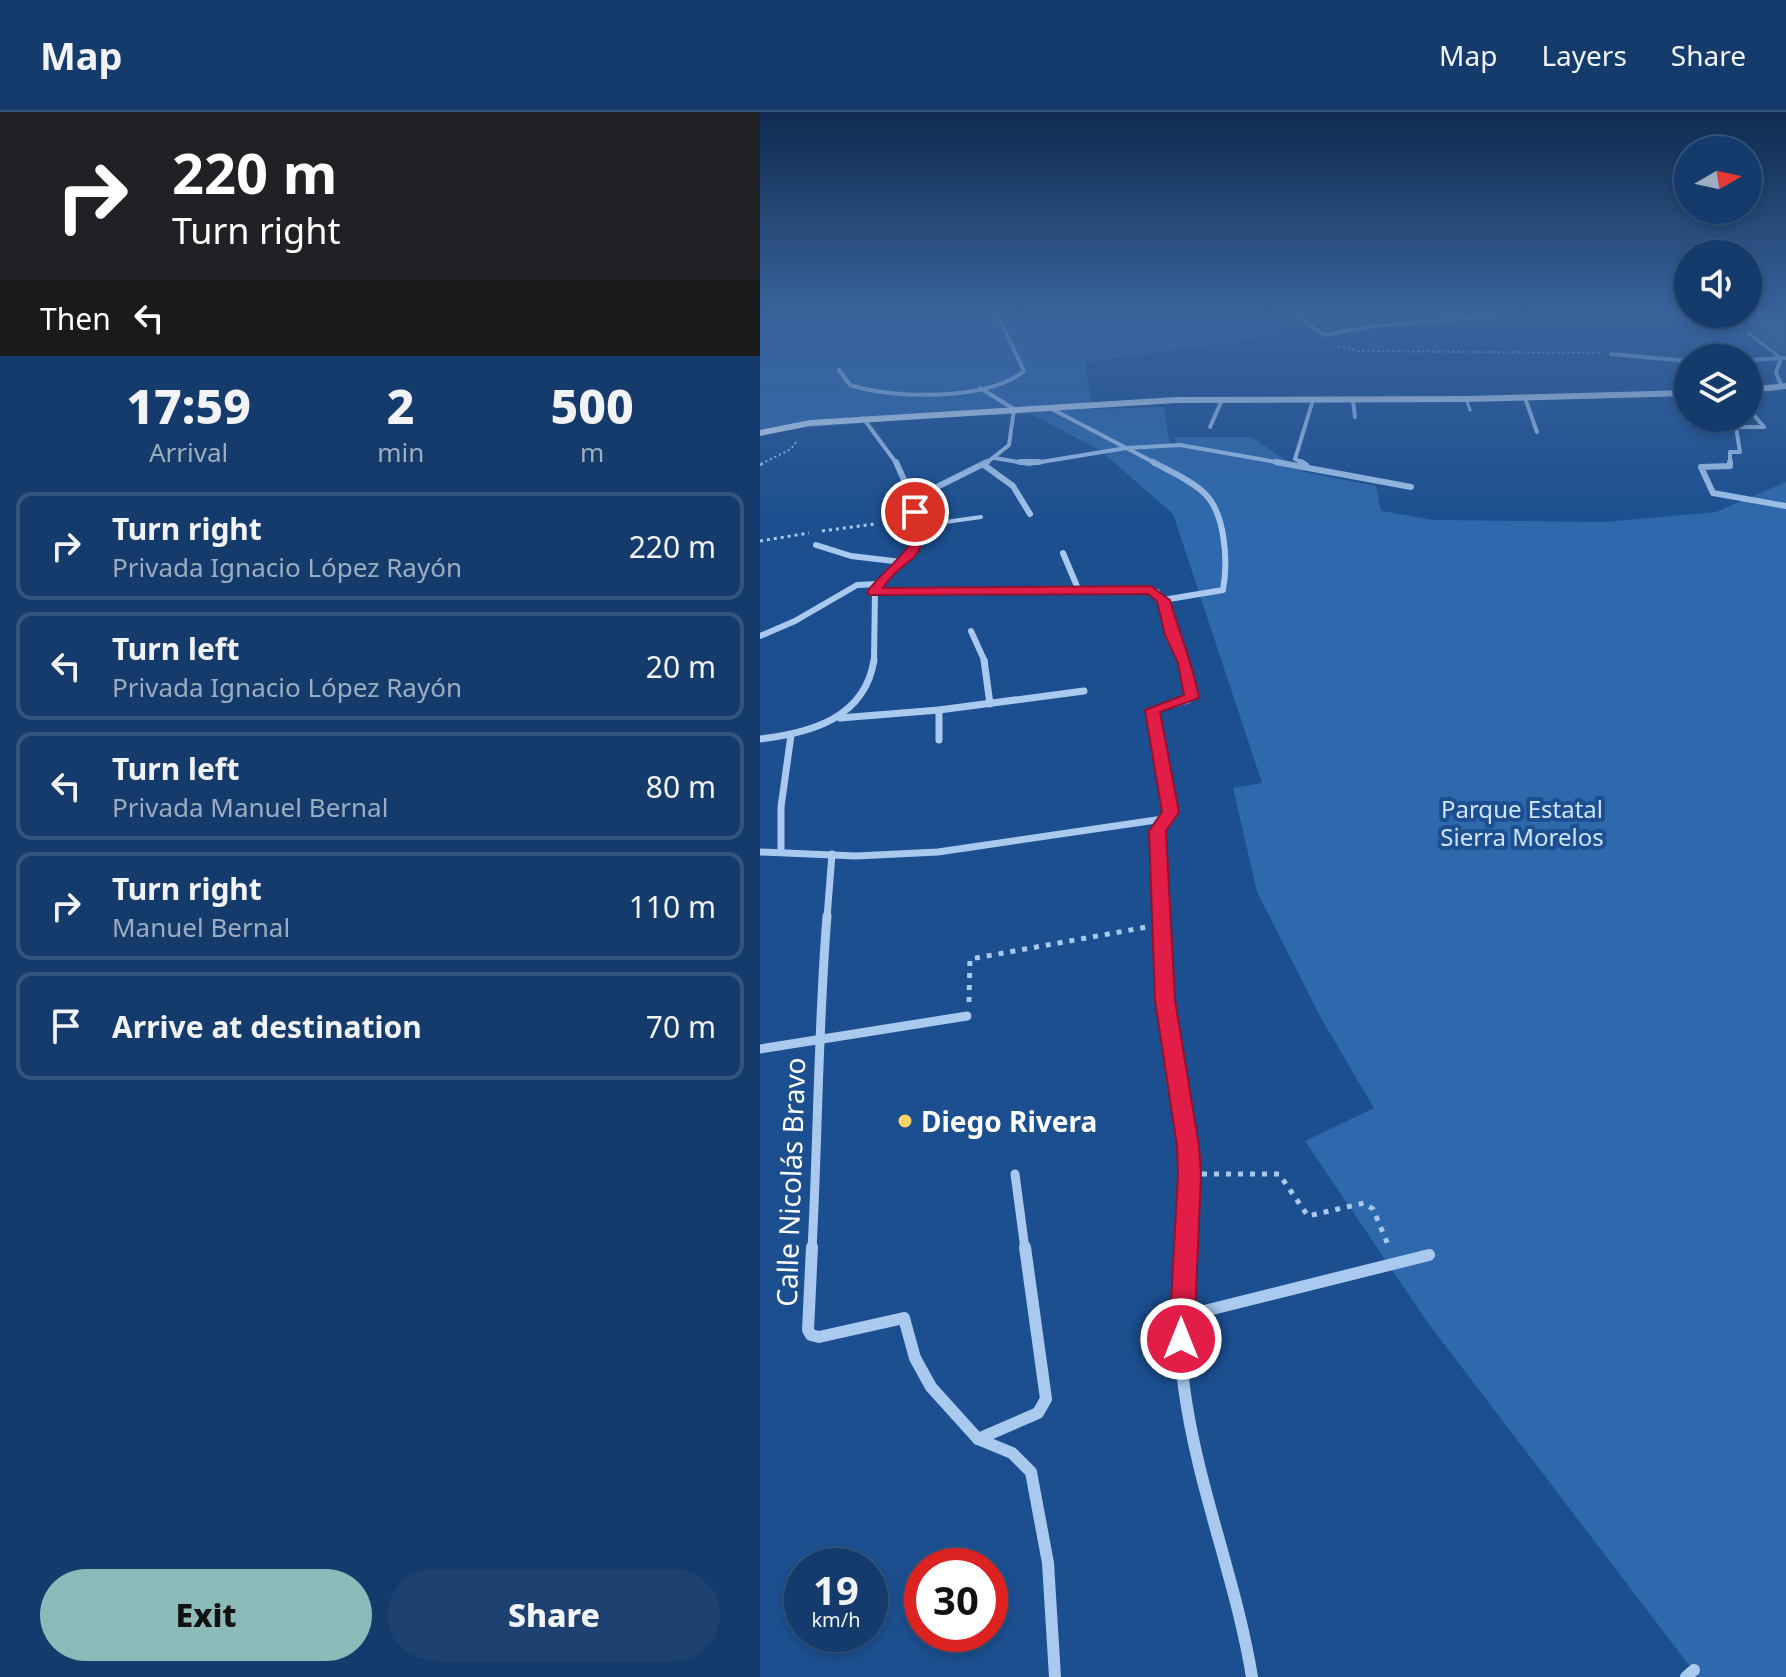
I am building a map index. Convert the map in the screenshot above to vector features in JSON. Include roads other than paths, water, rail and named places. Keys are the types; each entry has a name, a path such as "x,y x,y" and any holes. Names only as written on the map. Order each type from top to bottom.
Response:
{"street":[{"path":"851,384 879,393 909,395 980,388 992,384"},
{"path":"1762,388 1784,386"},
{"path":"980,388 1014,409"},
{"path":"760,433 799,424 863,418 1048,407 1222,400 1466,399 1674,393"},
{"path":"1525,398 1537,432"},
{"path":"1210,427 1222,400"},
{"path":"1311,470 1295,459 1313,400"},
{"path":"1353,400 1355,417"},
{"path":"1048,407 1193,484 1214,505 1226,573 1225,585 1219,592 1163,600"},
{"path":"913,499 995,458 1009,445 1014,409"},
{"path":"839,718 855,706 872,665 876,641 874,592 878,584 917,545 913,499 903,469 863,418"},
{"path":"1737,432 1740,452 1730,452 1730,466 1701,467 1713,493 1786,506"},
{"path":"995,458 1029,464 1126,448 1165,445 1198,447 1411,487"},
{"path":"984,465 1013,486 1030,514"},
{"path":"816,545 851,556 902,562"},
{"path":"1063,553 1079,591"},
{"path":"760,636 795,621 857,585 878,584"},
{"path":"874,592 1151,590 1163,600 1193,695 1188,700 1155,706 1152,710 1170,808 1168,818 1161,822 1157,831 1165,1000 1188,1146 1180,1317 1184,1385 1192,1438 1235,1597 1252,1677"},
{"path":"971,631 986,656 990,704"},
{"path":"760,739 791,735 839,718 939,710 1084,691"},
{"path":"939,710 939,740"},
{"path":"781,851 781,807 791,735"},
{"path":"760,852 938,852 1168,818"},
{"name":"Calle Nicolás Bravo","path":"832,854 819,1040 820,1088 808,1330 811,1335 819,1337 904,1318 921,1372 978,1439 1012,1453 1031,1472 1048,1563 1055,1677"},
{"path":"760,1049 967,1016"},
{"path":"978,1439 1038,1413 1046,1399 1015,1174"},
{"path":"1180,1317 1429,1255"}],"lane":[{"path":"1466,399 1470,410"},
{"path":"917,526 981,517"}],"place":[{"name":"Diego Rivera","path":"905,1121"}],"park label":[{"name":"Parque Estatal Sierra Morelos","path":"1522,822"}]}
